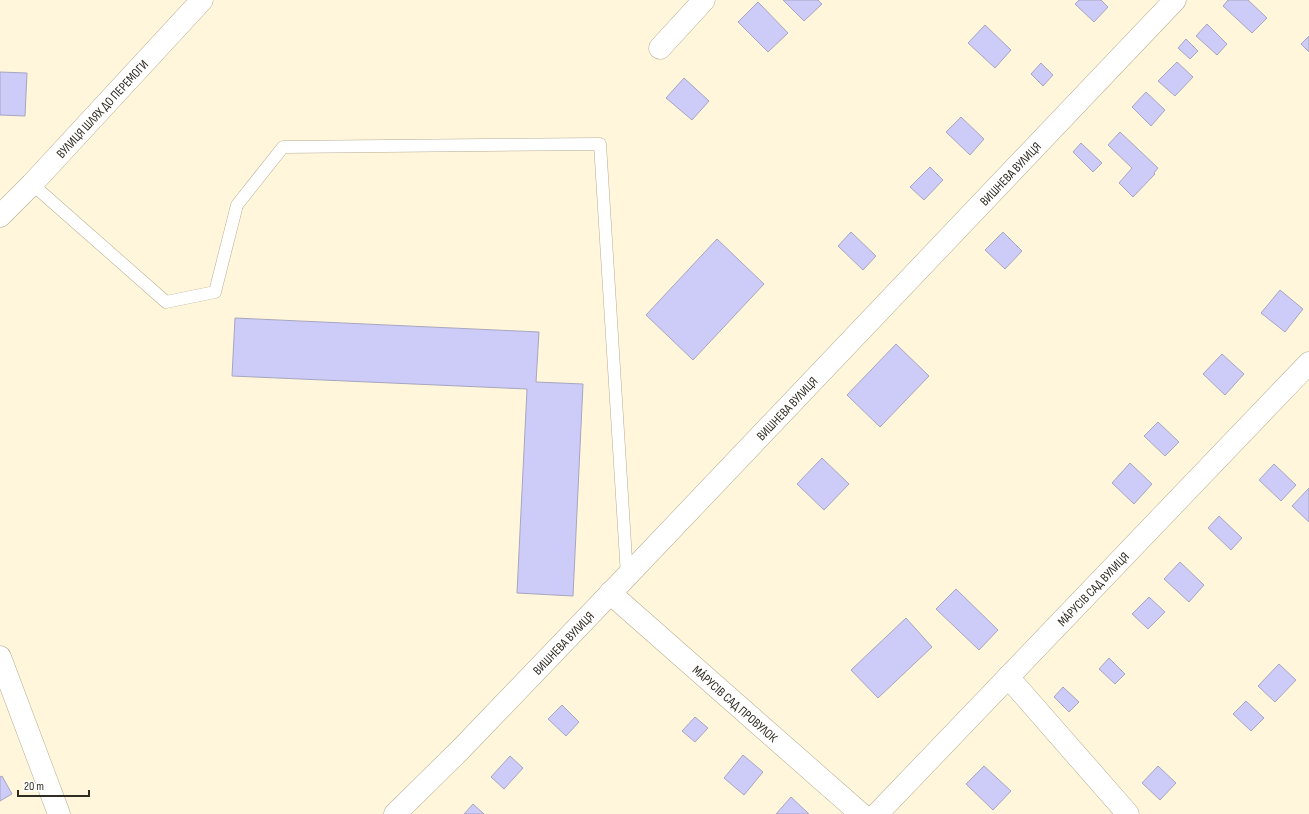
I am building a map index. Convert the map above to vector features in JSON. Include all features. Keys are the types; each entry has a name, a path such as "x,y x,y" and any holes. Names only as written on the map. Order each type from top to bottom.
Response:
{"street":[{"name":"ВУЛИЦЯ ШЛЯХ ДО ПЕРЕМОГИ","path":"0,216 32,184 202,0"},
{"path":"660,48 704,0"},
{"name":"ВИШНЕВА ВУЛИЦЯ","path":"395,814 461,749 627,576 1175,0"},
{"name":"МÁРУСІВ САД ВУЛИЦЯ","path":"877,814 1309,363"},
{"name":"МÁРУСІВ САД ПРОВУЛОК","path":"610,593 861,814"},
{"path":"2,666 58,814"},
{"path":"1008,677 1128,814"}],"lane":[{"path":"32,184 166,302 215,292 237,205 283,147 600,144 627,576"}],"building":[{"path":"783,0 818,0 822,4 804,21"},
{"path":"1079,0 1101,0 1108,7 1094,22 1075,4"},
{"path":"1228,0 1248,0 1267,18 1252,33 1223,6"},
{"path":"758,2 788,33 768,52 738,22"},
{"path":"1207,24 1227,44 1217,55 1196,36"},
{"path":"985,25 1011,50 995,68 968,43"},
{"path":"1309,36 1309,52 1301,44"},
{"path":"1186,39 1198,51 1190,59 1178,48"},
{"path":"1177,62 1193,77 1175,96 1158,81"},
{"path":"1041,63 1053,75 1043,86 1031,74"},
{"path":"0,72 27,73 25,116 0,115"},
{"path":"684,78 709,101 692,120 666,98"},
{"path":"1146,92 1165,110 1151,126 1132,107"},
{"path":"961,117 984,139 970,155 946,132"},
{"path":"1120,132 1158,168 1154,173 1155,174 1133,197 1119,183 1132,168 1108,145"},
{"path":"1081,143 1102,163 1093,172 1073,152"},
{"path":"930,167 943,180 924,200 910,187"},
{"path":"851,232 876,256 863,270 838,246"},
{"path":"1003,232 1022,251 1005,269 985,250"},
{"path":"717,239 764,284 693,360 646,315"},
{"path":"1280,290 1303,309 1285,332 1261,313"},
{"path":"235,318 539,332 536,382 583,384 573,596 517,593 527,389 232,376"},
{"path":"896,344 929,376 880,427 847,395"},
{"path":"1222,354 1244,374 1225,395 1203,374"},
{"path":"1158,422 1179,442 1165,456 1144,436"},
{"path":"822,458 849,484 824,510 797,484"},
{"path":"1130,463 1152,484 1134,504 1112,483"},
{"path":"1274,464 1296,485 1281,501 1259,480"},
{"path":"1309,488 1309,522 1292,506"},
{"path":"1219,516 1242,538 1231,550 1208,528"},
{"path":"1180,562 1204,585 1189,602 1164,579"},
{"path":"956,589 998,630 979,650 936,609"},
{"path":"1149,597 1165,612 1148,629 1132,614"},
{"path":"906,618 932,647 878,698 851,670"},
{"path":"1109,658 1125,674 1115,684 1099,669"},
{"path":"1279,664 1296,680 1275,702 1258,686"},
{"path":"1063,687 1079,702 1069,712 1054,697"},
{"path":"1246,701 1264,718 1251,731 1233,714"},
{"path":"562,705 579,722 566,736 548,719"},
{"path":"695,717 708,728 695,742 682,731"},
{"path":"743,755 763,772 744,795 724,778"},
{"path":"510,756 523,768 504,789 491,777"},
{"path":"984,766 1011,791 993,810 966,784"},
{"path":"1158,766 1176,783 1160,800 1142,783"},
{"path":"2,776 12,794 0,801 0,777"},
{"path":"791,797 809,814 776,814"},
{"path":"473,804 484,814 464,814"}]}
